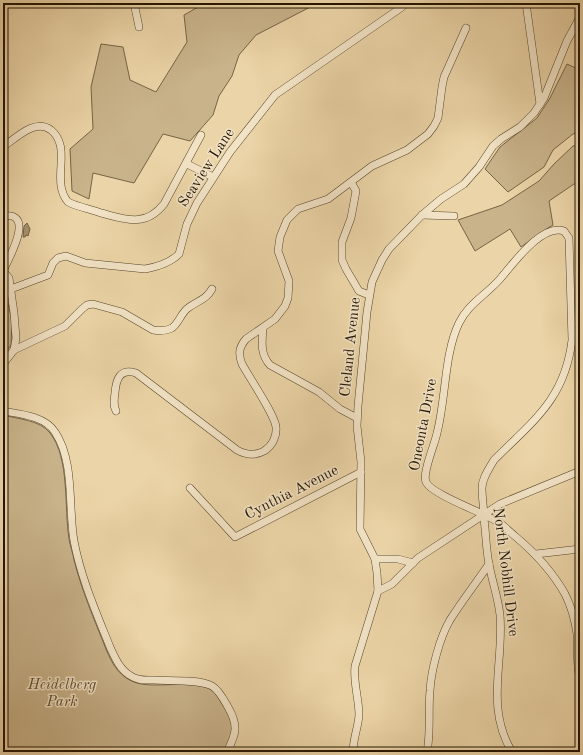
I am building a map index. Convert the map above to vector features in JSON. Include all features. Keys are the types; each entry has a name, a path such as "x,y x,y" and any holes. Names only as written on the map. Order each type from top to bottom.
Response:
{"street":[{"path":"134,3 139,27"},
{"path":"526,3 540,104"},
{"name":"Seaview Lane","path":"11,289 48,275 53,263 58,258 66,256 85,263 145,269 154,267 176,257 179,254 187,224 197,203 230,152 275,95 402,7"},
{"name":"Cleland Avenue","path":"353,752 359,713 354,674 355,666 378,591 378,573 375,559 360,529 361,472 357,418 369,295 372,282 382,260 390,249 422,215 441,199 464,184 479,167 493,146 528,120 540,104 567,41 580,17"},
{"path":"116,412 113,405 116,381 123,374 131,372 136,373 237,450 249,455 261,452 271,445 276,433 274,420 242,364 239,354 240,349 246,340 275,319 281,312 288,298 289,281 278,251 280,237 287,220 298,209 328,198 379,162 407,150 428,134 434,126 440,109 444,77 466,28"},
{"path":"3,147 24,131 41,126 48,128 59,140 61,149 61,191 68,202 74,205 130,220 144,219 159,210 187,164 201,135"},
{"path":"187,164 213,178"},
{"path":"351,182 356,191 351,218 342,242 342,260 359,291 369,295"},
{"path":"3,216 8,215 16,218 20,226 18,237 3,271 9,278 11,289 16,338 14,350"},
{"path":"422,215 454,216"},
{"name":"Oneonta Drive","path":"564,231 556,230 535,241 525,250 497,283 467,310 460,322 452,344 438,430 425,472 425,477 426,483 434,490 499,522 536,554 557,582 571,608 577,634 580,679"},
{"name":"North Nobhill Drive","path":"512,752 503,734 498,717 498,679 501,629 496,593 489,564 482,487 488,469 494,460 547,406 567,369 572,340 569,238 564,231"},
{"path":"3,364 14,350 65,326 82,308 87,305 93,304 122,312 153,330 158,331 172,328 188,308 201,301 212,289"},
{"path":"263,328 262,349 266,360 270,365 319,392 340,409 357,418"},
{"path":"3,411 29,416 45,422 55,431 61,444 68,468 74,540 79,562 85,584 115,660 125,672 131,677 139,680 183,681 202,683 211,686 219,693 232,712 236,729 233,740 227,752"},
{"path":"378,591 392,584 414,563 500,504 580,471"},
{"name":"Cynthia Avenue","path":"190,488 235,537 361,472"},
{"path":"536,554 580,549"},
{"path":"375,559 398,559 414,563"},
{"path":"427,752 430,733 430,690 441,640 450,620 489,564"}],"green space":[{"path":"205,3 318,3 256,35 239,55 232,76 219,96 213,115 190,141 163,134 134,183 93,173 89,199 72,191 70,149 93,129 91,87 101,44 123,47 130,80 156,92 187,42 184,15"},
{"path":"567,64 580,70 580,132 573,134 553,150 544,167 508,192 485,169 500,147 537,118 550,98"},
{"path":"580,144 580,184 574,184 549,201 553,225 521,247 510,229 475,251 458,220 502,205 539,181 573,146"},
{"path":"3,282 12,321 11,345 3,356"},
{"name":"Heidelberg Park","path":"3,415 41,425 50,433 56,443 61,456 63,469 69,539 74,560 88,605 106,649 117,670 131,681 145,685 199,686 214,692 228,714 232,725 231,734 224,752 3,752"}],"shaded area":[{"path":"27,223 30,229 28,236 26,235 23,237 24,226"}]}
